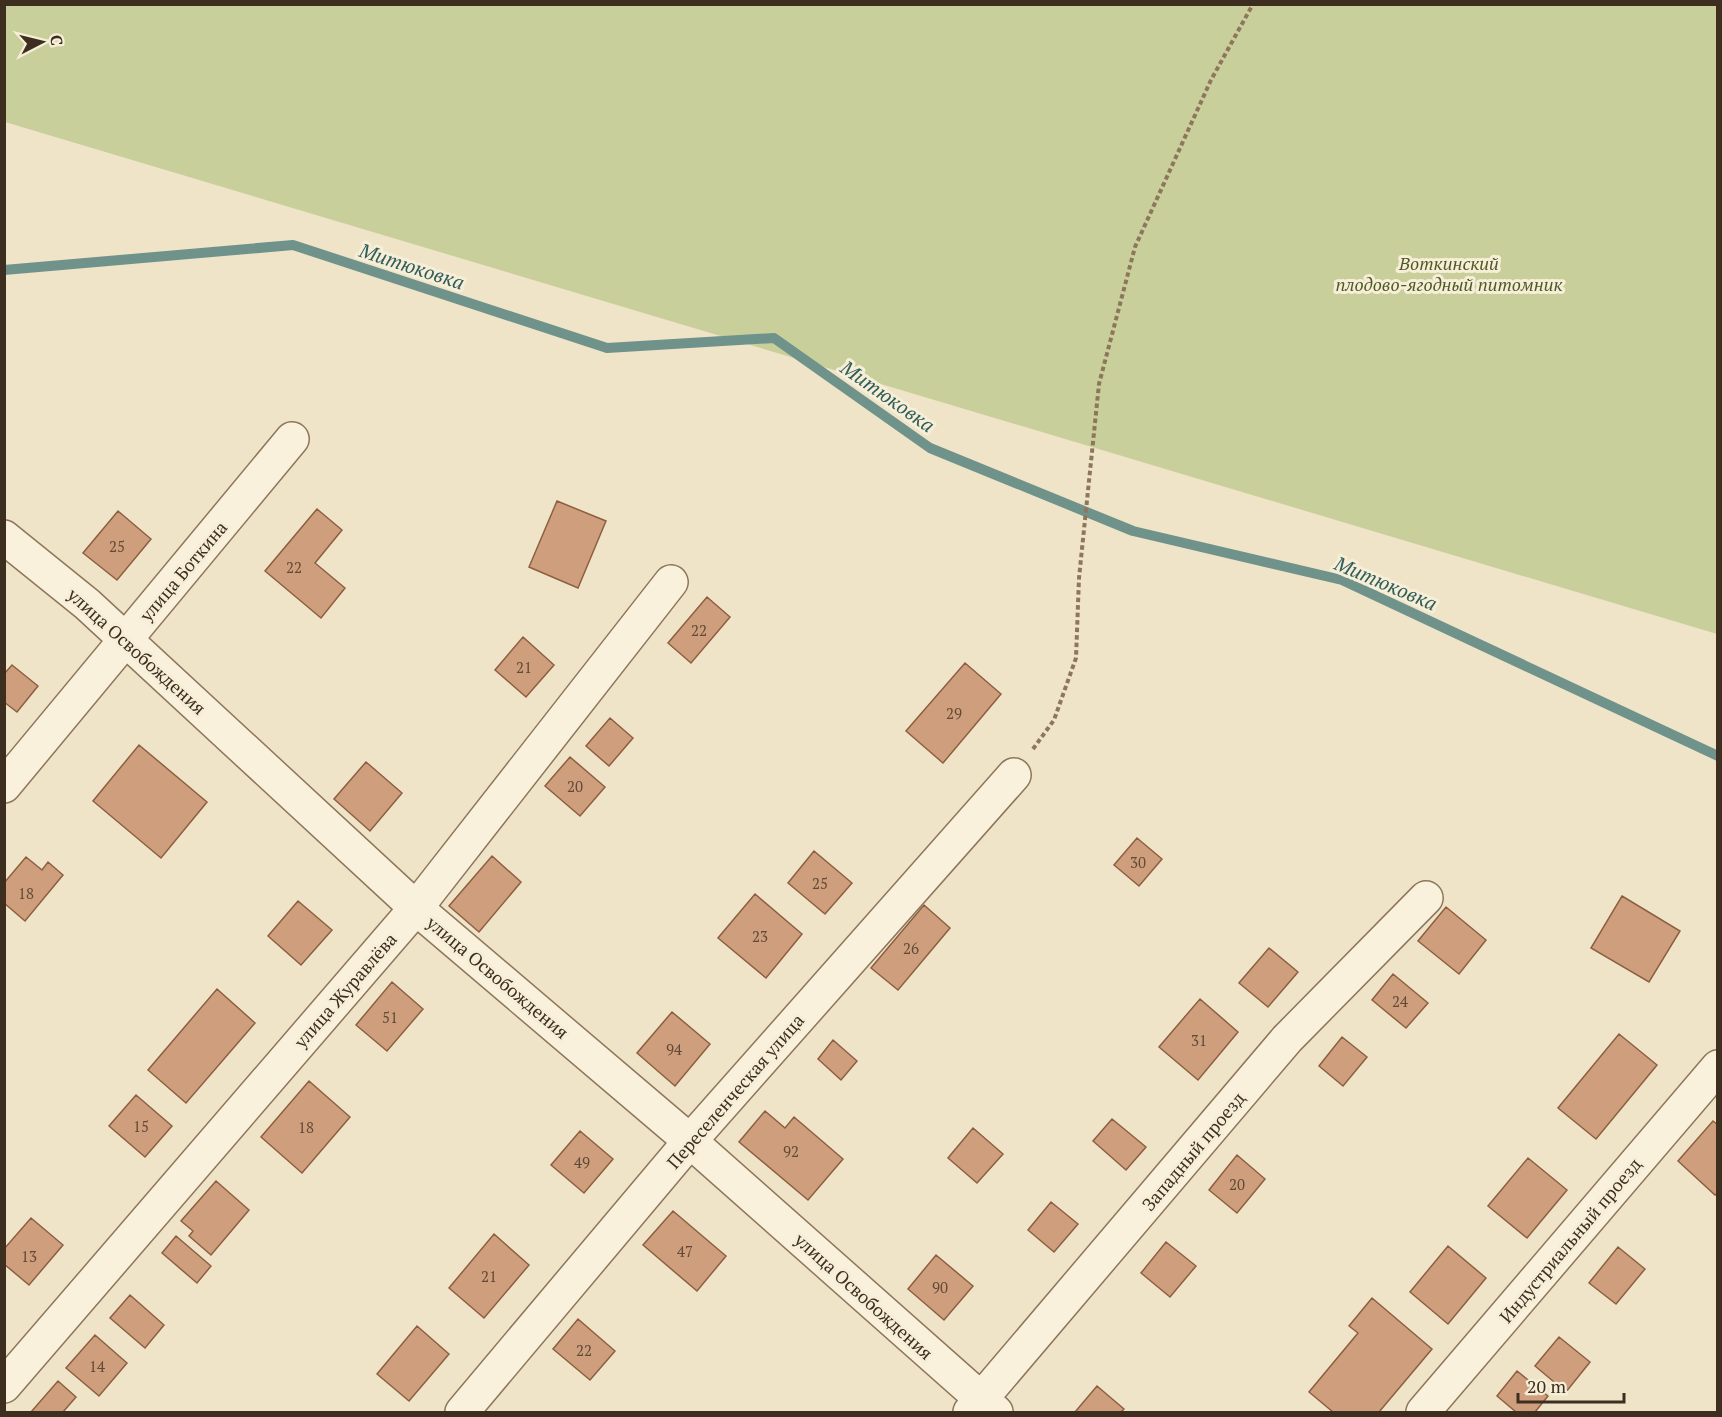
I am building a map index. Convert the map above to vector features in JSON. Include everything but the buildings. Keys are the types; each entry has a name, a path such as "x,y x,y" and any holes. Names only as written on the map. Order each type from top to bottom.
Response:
{"street":[{"name":"улица Боткина","path":"4,786 292,439"},
{"name":"улица Освобождения","path":"4,537 126,639 416,908 690,1141 982,1408"},
{"name":"улица Журавлёва","path":"4,1386 416,908 671,582"},
{"name":"Переселенческая улица","path":"462,1413 690,1141 1014,775"},
{"name":"Западный проезд","path":"982,1408 1287,1040 1426,898"},
{"name":"Индустриальный проезд","path":"1423,1413 1718,1067"}],"path":[{"path":"1014,775 1054,720 1076,658 1079,578 1099,384 1135,247 1211,80 1253,4"}],"green space":[{"name":"Воткинский плодово-ягодный питомник","path":"4,5 1717,5 1717,634 5,122"}],"waterway":[{"name":"Митюковка","path":"4,270 293,245 607,348 774,338 930,448 1133,531 1342,580 1718,756"}]}
